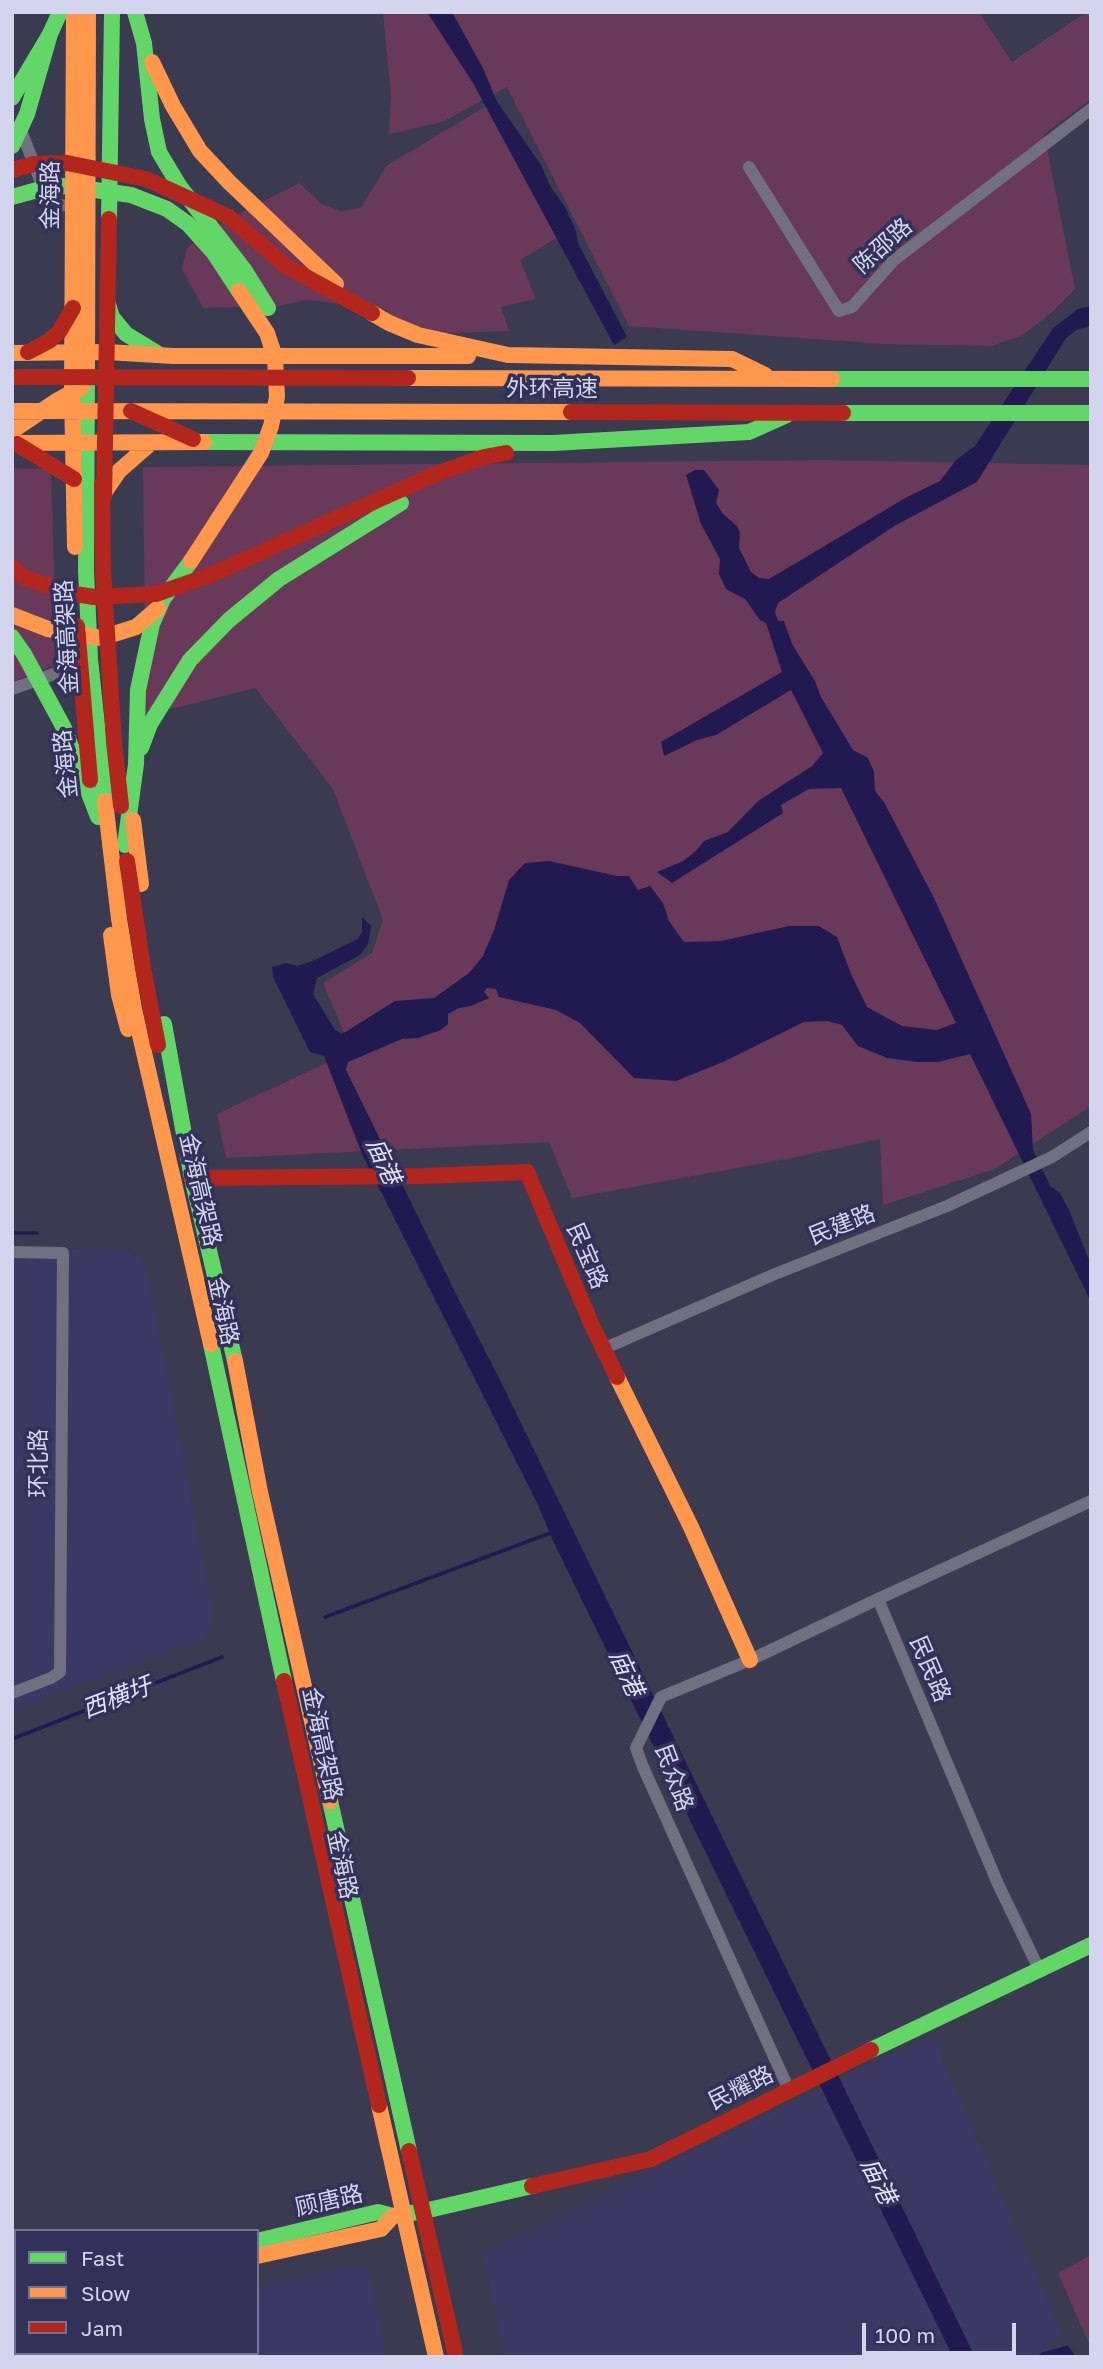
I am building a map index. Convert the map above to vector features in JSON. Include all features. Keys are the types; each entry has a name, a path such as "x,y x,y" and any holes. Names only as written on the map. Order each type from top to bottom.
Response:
{"main road":[{"path":"12,98 60,12"},
{"name":"金海路","path":"74,12 72,392 79,666 87,756 119,995 188,1258 425,2357"},
{"name":"金海高架路","path":"88,12 86,571 98,747 119,919 134,1009 183,1217 316,1826 436,2357"},
{"name":"金海高架路","path":"102,12 98,136 103,570 114,742 142,968 166,1086 225,1337 257,1507 404,2161 445,2357"},
{"name":"金海路","path":"112,12 104,493 123,747 145,917 192,1178 234,1355 260,1492 456,2357"},
{"path":"135,12 144,43 173,106 201,151 229,182 355,302"},
{"path":"12,146 27,114 50,34"},
{"path":"12,615 48,629 101,638 135,627 168,600 224,536 275,454 285,427 290,393 277,322 245,271 180,187 159,152 152,120 144,43"},
{"path":"12,170 34,164 67,163 146,179 229,217 286,266 389,323 418,335 488,352 528,356 732,359 771,378"},
{"path":"12,197 48,187 67,186 131,195 167,209 188,224 214,253 267,334 275,357 277,397 271,426 261,453 163,599 152,624 138,690 136,764 125,845"},
{"path":"107,287 112,317 126,334 165,354"},
{"path":"16,354 49,341 59,332 73,307"},
{"path":"16,354 73,358 165,354 472,356 488,352"},
{"path":"16,354 72,392 89,407 106,436"},
{"path":"73,426 89,407 119,384 148,372 165,354"},
{"path":"14,439 72,392 89,383 107,357"},
{"path":"73,358 89,383 120,406 174,432 204,442"},
{"name":"外环高速","path":"12,377 1091,379"},
{"name":"外环高速","path":"12,411 1091,413"},
{"path":"14,439 74,443 106,436 151,443 554,443 750,432 793,412"},
{"path":"14,439 74,479"},
{"path":"104,493 119,471 151,443"},
{"path":"12,567 23,577 69,593 94,597 156,594 208,576 438,474 484,457 536,450 554,443"},
{"path":"136,764 149,724 190,660 229,620 279,579 420,492 438,474"},
{"path":"12,636 64,729 101,824 119,919"},
{"name":"民宝路","path":"192,1178 527,1172 603,1349 691,1527 750,1660"},
{"name":"民耀路","path":"393,2216 651,2158 1091,1945"},
{"name":"顾唐路","path":"259,2241 378,2212 393,2216 381,2229 259,2256"}],"street":[{"name":"陈邵路","path":"749,167 839,311 852,307 894,260 1091,108"},
{"path":"12,134 22,132 50,206 74,205"},
{"path":"12,689 79,666"},
{"name":"民建路","path":"603,1349 775,1274 947,1206 1052,1157 1091,1132"},
{"name":"环北路","path":"12,1252 63,1253 60,1672 12,1693"},
{"path":"878,1600 1091,1501"},
{"name":"民众路","path":"789,2090 636,1748 660,1698 750,1660 878,1600"},
{"name":"民民路","path":"878,1600 999,1884 1039,1969"}],"shaded area":[{"path":"383,12 979,12 1012,62 1087,12 1091,12 1091,99 1044,134 1075,289 1049,315 1022,335 992,346 884,344 629,326 507,87 442,122 389,134 391,96"},
{"path":"488,105 558,237 520,260 536,299 501,307 509,331 396,335 387,310 308,300 277,306 203,308 182,269 187,248 209,229 299,183 323,205 342,211 361,208 386,166"},
{"path":"821,460 1091,465 1091,1106 995,1169 883,1205 880,1139 572,1198 549,1142 226,1158 217,1114 352,1051 323,983 372,953 383,920 333,789 255,688 146,715 143,467"},
{"path":"12,468 51,469 57,664 12,682"},
{"path":"12,1247 128,1250 145,1263 214,1615 207,1636 12,1711"},
{"path":"932,2035 1063,2337 1049,2343 1056,2357 505,2357 482,2254"},
{"path":"1091,2255 1091,2348 1058,2273"},
{"path":"350,2266 368,2268 387,2357 110,2357 259,2355 259,2286"}],"water":[{"path":"427,12 452,12 484,70 496,100 541,165 550,186 565,207 576,231 578,243 627,337 614,345 473,83"},
{"name":"庙港","path":"1091,306 1091,326 1076,330 1066,338 977,482 896,525 778,603 775,612 778,621 784,621 792,644 853,750 868,758 874,772 875,791 884,802 934,898 1031,1114 1033,1150 1050,1186 1060,1193 1069,1210 1091,1265 1091,1302 970,1054 938,1062 887,1058 858,1046 842,1025 827,1021 804,1022 723,1062 676,1081 634,1078 580,1023 556,1010 499,997 496,989 487,988 484,992 489,998 448,1014 448,1024 441,1030 418,1038 402,1039 348,1062 346,1070 501,1382 975,2357 953,2357 553,1541 538,1505 362,1154 324,1056 310,1052 273,977 272,967 287,963 297,966 310,962 358,939 362,932 362,917 371,926 368,944 360,955 317,978 313,994 335,1030 342,1034 395,1001 434,998 469,973 483,956 509,880 525,863 549,861 617,876 629,876 638,890 650,886 663,903 669,921 684,942 721,941 789,926 819,926 837,937 867,1007 902,1026 937,1030 956,1023 841,788 809,789 781,805 783,813 672,883 657,872 683,861 704,841 728,832 758,801 812,766 823,753 791,690 716,735 697,740 664,756 661,742 782,672 766,623 760,620 745,599 726,589 719,574 720,559 701,524 686,475 695,470 704,470 719,490 716,503 723,514 737,526 740,533 739,548 751,572 759,578 769,579 907,497 940,481 956,460 975,446 1053,328 1078,309"}],"waterway":[{"path":"12,1233 37,1233"},
{"path":"325,1617 553,1532"},
{"name":"西横圩","path":"12,1739 222,1657"},
{"path":"1044,2357 1066,2351 1070,2357"}],"traffic: fast":[{"path":"12,98 60,12"},
{"path":"109,219 112,12"},
{"path":"135,12 144,43 152,119 159,152 180,187 245,271 268,308"},
{"path":"12,146 27,114 50,34"},
{"path":"12,197 48,187 67,186 131,195 167,209 188,224 214,253 239,291"},
{"path":"108,304 112,317 126,334 157,353"},
{"path":"87,365 86,571 90,659 105,801"},
{"path":"832,379 1091,379"},
{"path":"843,413 1091,413"},
{"path":"204,442 553,443 749,432 787,415"},
{"path":"141,748 150,724 190,660 229,620 279,579 401,503"},
{"path":"125,845 136,764 138,690 152,624 163,599 191,561"},
{"path":"12,637 64,728 98,817"},
{"path":"164,1024 192,1178 235,1361"},
{"path":"211,1344 284,1681"},
{"path":"330,1801 409,2151"},
{"path":"871,2050 1091,1945"},
{"path":"259,2241 378,2212 393,2216 424,2211 532,2186"}],"traffic: slow":[{"path":"74,12 72,392 75,547"},
{"path":"87,365 88,12"},
{"path":"152,62 173,106 200,151 336,284"},
{"path":"191,561 261,453 271,426 277,397 275,357 267,333 239,291"},
{"path":"372,313 418,335 508,355 732,359 765,375"},
{"path":"12,353 107,352 173,356"},
{"path":"173,356 468,356"},
{"path":"408,378 832,379"},
{"path":"12,431 82,387"},
{"path":"12,411 571,412"},
{"path":"12,443 204,442"},
{"path":"104,493 119,471 151,443"},
{"path":"12,615 48,629 101,638 136,627 158,608"},
{"path":"105,801 119,919 134,1009 211,1344"},
{"path":"133,820 141,884"},
{"path":"111,935 119,995 128,1029"},
{"path":"235,1361 260,1492 330,1801"},
{"path":"617,1377 691,1527 750,1660"},
{"path":"379,2105 436,2357"},
{"path":"259,2256 381,2229 393,2216"}],"traffic: jam":[{"path":"12,170 34,164 67,163 146,179 229,217 286,266 372,313"},
{"path":"104,497 109,219"},
{"path":"28,352 49,341 59,332 73,308"},
{"path":"12,377 408,378"},
{"path":"131,411 193,439"},
{"path":"571,412 843,413"},
{"path":"17,444 74,479"},
{"path":"12,567 23,577 69,593 94,597 156,594 208,576 438,473 484,457 506,453"},
{"path":"102,484 103,570 114,742 121,806"},
{"path":"77,626 90,780"},
{"path":"127,861 158,1045"},
{"path":"192,1178 423,1176 527,1172 617,1377"},
{"path":"284,1681 379,2105"},
{"path":"532,2186 651,2159 871,2050"},
{"path":"409,2151 456,2357"}]}
